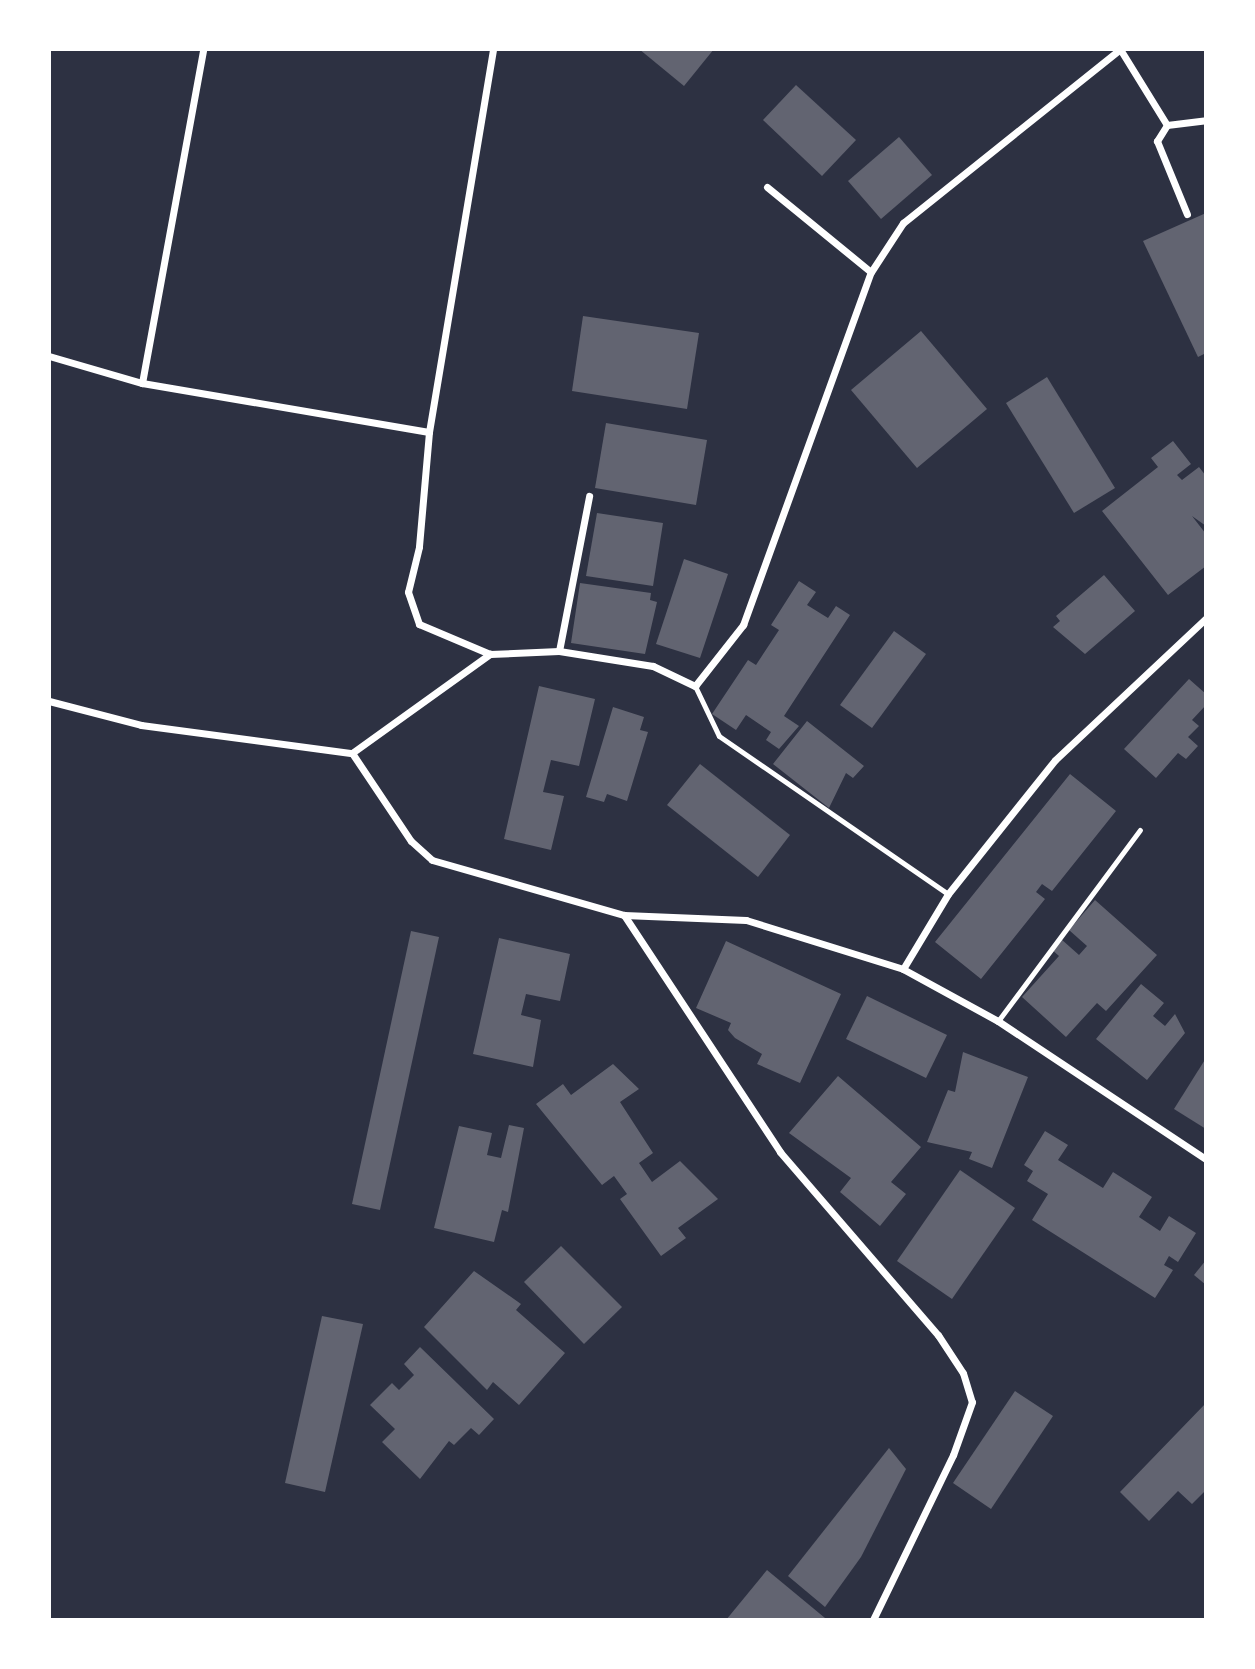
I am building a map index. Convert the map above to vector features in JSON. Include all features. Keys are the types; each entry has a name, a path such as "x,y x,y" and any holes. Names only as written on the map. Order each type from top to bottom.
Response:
{"street":[{"path":"142,383 204,49"},
{"path":"493,49 429,432 419,547 408,592 419,624 490,653 559,651 653,666 695,686 743,625 871,272 928,197 1120,49 1167,125"},
{"path":"1167,125 1206,120"},
{"path":"1167,125 1157,141 1187,214"},
{"path":"766,187 871,272"},
{"path":"49,356 142,383 429,432"},
{"path":"559,651 589,496"},
{"path":"903,969 948,894 1055,760 1206,618"},
{"path":"49,701 141,725 352,753 490,653"},
{"path":"352,753 411,841 432,860 624,915 746,919 903,969 998,1021 1206,1159"},
{"path":"624,915 780,1152 938,1335 963,1373 972,1402 953,1455 873,1620"}],"lane":[{"path":"695,686 719,736 948,894"},
{"path":"998,1021 1140,830"}],"building":[{"path":"639,49 714,49 684,86"},
{"path":"796,85 856,140 822,176 763,120"},
{"path":"899,137 932,175 881,219 848,181"},
{"path":"1206,213 1206,353 1198,357 1143,241"},
{"path":"583,316 699,333 687,409 572,391"},
{"path":"921,331 987,409 917,468 851,390"},
{"path":"1047,377 1115,488 1074,513 1006,403"},
{"path":"606,423 707,440 696,505 595,488"},
{"path":"1173,441 1191,464 1177,475 1182,480 1199,467 1206,476 1206,526 1192,516 1206,534 1206,566 1168,595 1102,511 1158,467 1151,458"},
{"path":"597,513 663,523 653,586 586,576"},
{"path":"684,559 728,574 700,658 656,644"},
{"path":"1104,575 1135,611 1085,654 1053,627 1060,621 1056,616"},
{"path":"799,581 816,592 807,605 828,618 836,606 850,615 784,716 799,726 779,749 766,740 771,732 746,715 736,730 712,714 748,660 756,665 779,630 771,625"},
{"path":"580,583 651,593 650,600 657,602 645,654 571,643"},
{"path":"894,631 926,654 872,728 840,705"},
{"path":"1189,679 1206,694 1206,705 1192,720 1199,726 1188,737 1198,746 1186,759 1178,753 1156,778 1124,749"},
{"path":"539,686 595,699 579,766 551,760 543,792 564,796 551,850 504,839"},
{"path":"613,707 644,717 640,730 648,732 627,801 607,794 604,802 586,797"},
{"path":"807,721 864,766 853,778 846,773 829,808 773,764"},
{"path":"700,764 790,835 758,877 667,805"},
{"path":"1070,774 1116,811 1052,891 1042,884 1036,892 1045,899 981,979 935,942"},
{"path":"1095,900 1157,955 1106,1011 1097,1003 1066,1037 1022,997 1059,956 1051,949 1061,939 1079,955 1087,946 1069,930"},
{"path":"411,931 439,937 380,1210 352,1204"},
{"path":"499,938 570,954 560,1001 526,994 521,1015 541,1020 533,1067 473,1054"},
{"path":"726,941 841,994 800,1083 757,1064 762,1054 735,1038 728,1030 731,1023 696,1008"},
{"path":"1141,984 1164,1003 1153,1016 1165,1026 1175,1014 1185,1033 1147,1080 1096,1039"},
{"path":"867,996 947,1035 926,1078 846,1039"},
{"path":"963,1052 1028,1077 992,1168 969,1159 972,1152 927,1142 948,1090 955,1092"},
{"path":"1206,1058 1206,1129 1174,1109"},
{"path":"613,1064 639,1089 620,1102 653,1153 639,1163 652,1182 680,1161 718,1199 678,1228 686,1238 661,1256 620,1199 627,1194 614,1176 602,1185 536,1104 563,1084 571,1095"},
{"path":"838,1076 921,1147 891,1182 906,1194 880,1226 840,1192 851,1178 789,1133"},
{"path":"509,1125 524,1128 508,1212 502,1210 494,1242 434,1228 459,1126 492,1133 487,1155 501,1158"},
{"path":"1045,1131 1068,1145 1058,1160 1103,1188 1113,1172 1152,1197 1139,1217 1160,1231 1169,1216 1196,1233 1178,1262 1169,1256 1164,1265 1173,1270 1155,1298 1032,1220 1048,1194 1027,1181 1033,1171 1024,1165"},
{"path":"960,1170 1015,1208 952,1299 897,1261"},
{"path":"561,1246 622,1307 584,1344 524,1282"},
{"path":"1206,1260 1206,1285 1194,1275"},
{"path":"474,1271 521,1304 516,1310 565,1353 519,1405 493,1382 487,1390 424,1327"},
{"path":"322,1316 363,1324 325,1492 285,1483"},
{"path":"420,1347 494,1419 479,1435 471,1428 454,1445 449,1441 420,1479 382,1442 395,1429 370,1405 392,1383 399,1390 414,1375 404,1364"},
{"path":"1015,1391 1053,1416 991,1509 953,1483"},
{"path":"1206,1403 1206,1490 1192,1504 1178,1491 1149,1521 1120,1492"},
{"path":"889,1448 906,1469 861,1557 825,1607 788,1576"},
{"path":"767,1570 825,1618 824,1620 726,1620"}]}
